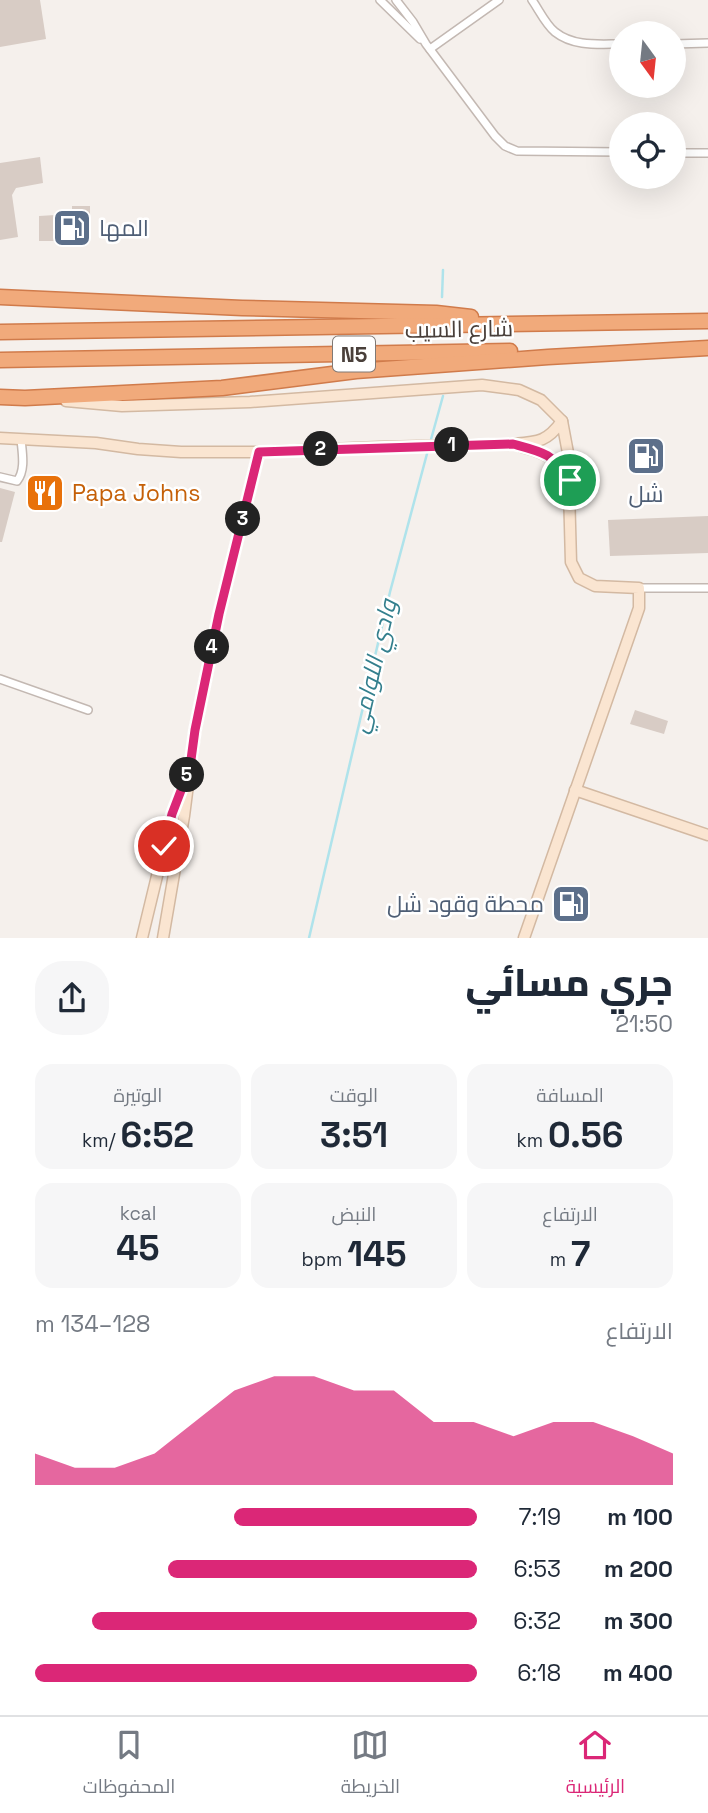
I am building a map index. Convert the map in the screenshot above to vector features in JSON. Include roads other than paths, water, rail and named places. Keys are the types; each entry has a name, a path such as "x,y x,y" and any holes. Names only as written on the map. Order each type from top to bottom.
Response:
{"highway":[{"path":"0,298 436,313 542,323"},
{"name":"شارع السيب","path":"0,332 708,321"},
{"path":"0,397 222,388 356,371 708,348"},
{"name":"شارع السيب","path":"0,360 708,348"}],"street":[{"path":"380,0 428,46"},
{"path":"396,0 505,146 517,151 609,152"},
{"path":"428,46 499,0"},
{"path":"532,0 555,32 571,41 588,45 609,44"},
{"path":"686,44 708,43"},
{"path":"686,153 708,153"},
{"path":"25,398 135,405 250,402 482,385 519,390 541,400 562,421 570,480 571,562 579,578 595,586 708,588"},
{"path":"0,439 96,443 181,452 513,444 546,439 562,421"},
{"path":"0,477 17,481 20,478 21,439"},
{"path":"513,444 549,456 560,464 570,480"},
{"path":"163,938 184,816 195,730 219,614 259,452"},
{"path":"524,938 639,608 639,588"},
{"path":"0,679 88,710"},
{"path":"142,938 172,814 190,767"},
{"path":"575,790 708,835"}],"waterway":[{"name":"وادي اللوامي","path":"442,297 443,270"},
{"name":"وادي اللوامي","path":"430,443 443,396"},
{"name":"وادي اللوامي","path":"309,938 390,592 428,450"}],"place":[{"name":"المها","path":"72,228"},
{"name":"شل","path":"646,456"},
{"name":"Papa Johns","path":"45,493"},
{"name":"محطة وقود شل","path":"571,904"}]}
